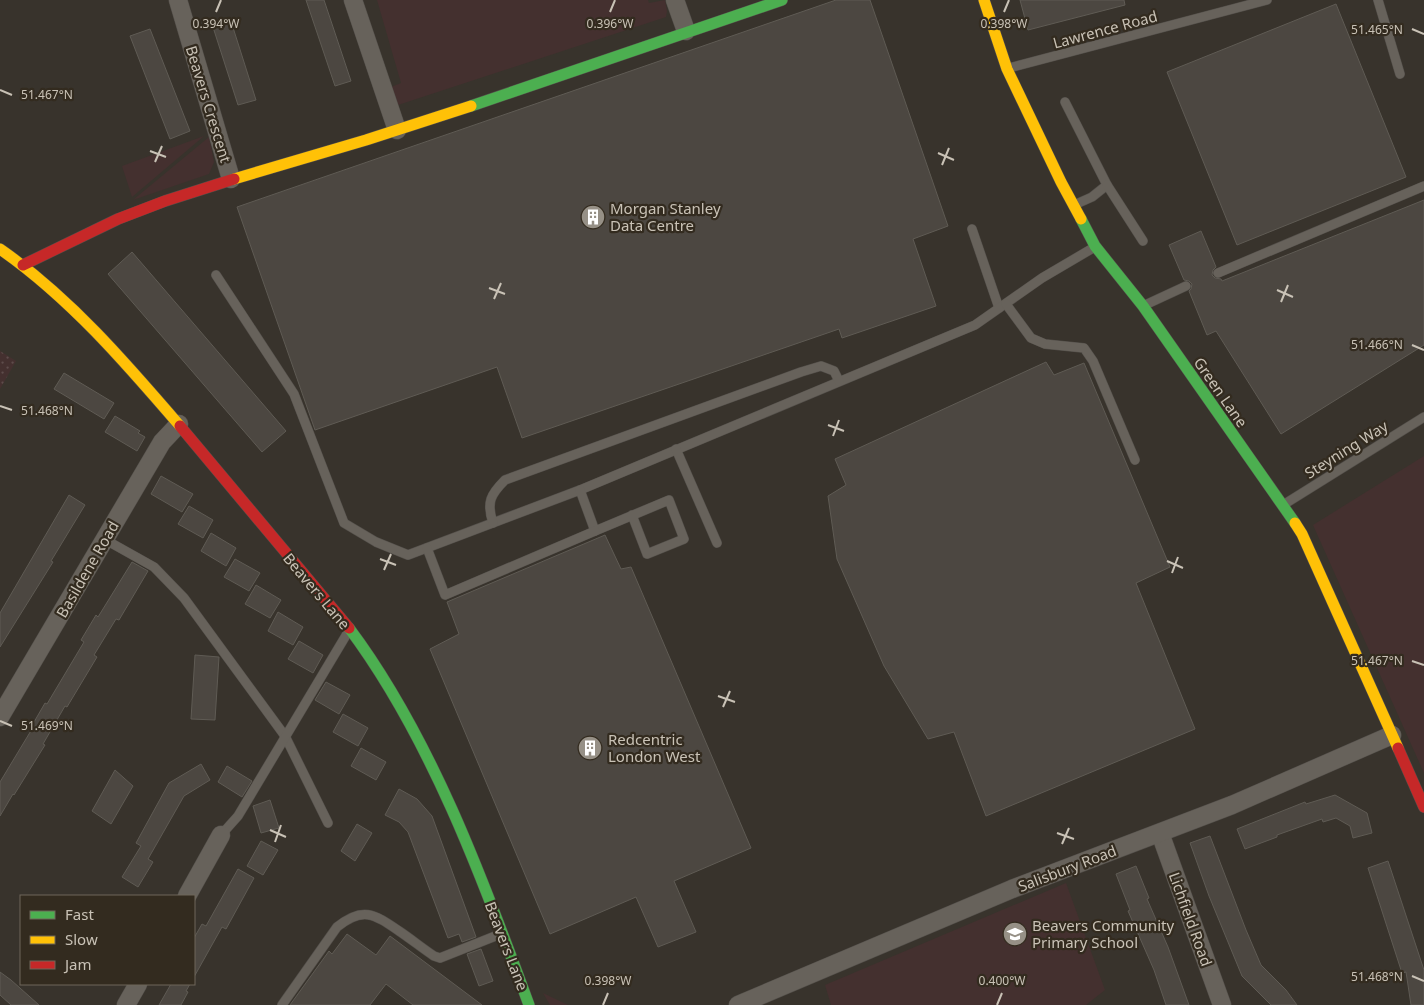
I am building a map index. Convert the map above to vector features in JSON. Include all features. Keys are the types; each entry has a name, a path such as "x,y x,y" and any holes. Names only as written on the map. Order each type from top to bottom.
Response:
{"street":[{"name":"Beavers Crescent","path":"178,0 231,179"},
{"path":"352,0 397,130"},
{"path":"675,0 686,31"},
{"path":"23,266 70,241 131,213 231,179 397,130 782,0"},
{"name":"Green Lane","path":"984,0 1007,69 1095,246 1143,306 1302,534 1424,807"},
{"name":"Beavers Lane","path":"0,249 73,308 179,424 350,630 387,685 428,760 460,829 503,933 530,1005"},
{"name":"Basildene Road","path":"0,717 162,442 179,424"},
{"name":"Salisbury Road","path":"740,1004 1012,889 1232,805 1392,734"},
{"name":"Lichfield Road","path":"1160,833 1222,1005"},
{"path":"188,895 221,834"},
{"path":"126,1005 137,985"}],"lane":[{"name":"Lawrence Road","path":"1007,69 1267,0"},
{"path":"1378,0 1400,74"},
{"path":"1064,102 1107,185 1143,241"},
{"path":"1074,205 1092,197 1107,185"},
{"path":"1218,273 1424,186"},
{"path":"972,230 1002,306 1031,338 1045,344 1084,348 1094,361 1135,460"},
{"path":"216,275 294,394 344,523 376,542 408,555 580,490 975,325 1042,278 1095,246"},
{"path":"1143,306 1186,286"},
{"path":"493,523 489,511 492,493 505,480 821,366 834,371 839,381"},
{"name":"Steyning Way","path":"1283,505 1424,417"},
{"path":"676,450 717,542"},
{"path":"580,490 595,531"},
{"path":"427,548 445,595 632,515 669,500 684,539 648,554 632,515"},
{"path":"104,539 154,567 184,598 286,736 328,822"},
{"path":"221,834 238,816 350,630"},
{"path":"282,1005 337,927 348,918 360,915 377,916 434,956 440,958 503,933"}],"shaded area":[{"path":"377,0 648,0 649,3 665,0 667,11 666,17 395,106 386,89 401,83"},
{"path":"204,136 132,197 122,166"},
{"path":"209,137 214,162 209,174 133,200"},
{"path":"0,351 16,361 0,389"},
{"path":"1424,456 1424,773 1313,525"},
{"name":"Beavers Community Primary School","path":"1066,883 1105,990 1086,1005 831,1005 825,985"},
{"path":"543,993 568,1005 550,1005"}],"building":[{"path":"306,0 324,0 351,81 335,86"},
{"name":"Morgan Stanley Data Centre","path":"836,0 870,0 948,226 913,239 936,306 842,338 839,329 522,438 497,367 315,430 237,207"},
{"path":"1020,0 1124,0 1125,5 1028,30"},
{"path":"1336,4 1406,177 1237,245 1167,72"},
{"path":"230,18 256,100 238,105 212,24"},
{"path":"150,29 190,131 170,139 130,36"},
{"path":"1424,200 1424,345 1281,434 1216,331 1207,335 1189,291 1192,284 1184,280 1169,245 1201,231 1216,267 1212,275 1222,281"},
{"path":"132,252 286,431 262,452 108,274"},
{"path":"1046,362 1054,375 1084,363 1170,567 1136,583 1195,729 986,816 954,732 928,739 884,666 837,559 828,496 846,485 835,459"},
{"path":"64,373 114,403 104,419 54,389"},
{"path":"115,416 140,431 138,433 145,437 137,451 105,432"},
{"path":"161,476 193,494 182,512 151,494"},
{"path":"69,495 85,505 51,561 53,562 0,647 0,613"},
{"path":"189,506 213,520 203,538 178,524"},
{"path":"211,533 236,548 226,566 201,551"},
{"name":"Redcentric London West","path":"605,535 621,569 631,567 751,848 674,881 696,932 658,947 636,897 550,934 430,649 459,634 447,602"},
{"path":"235,559 260,573 249,591 224,577"},
{"path":"132,562 148,571 119,620 116,619 94,655 97,657 67,707 65,706 43,744 45,745 0,816 0,782 32,729 30,729 45,703 47,704 84,642 81,640 96,615 98,617"},
{"path":"256,585 281,600 270,618 245,604"},
{"path":"278,612 303,627 293,645 268,631"},
{"path":"299,641 323,655 313,673 288,659"},
{"path":"195,655 219,657 215,720 191,719"},
{"path":"326,682 350,695 339,714 315,700"},
{"path":"343,714 368,728 358,746 333,732"},
{"path":"361,748 386,762 376,780 351,766"},
{"path":"201,764 210,780 184,796 148,859 153,862 138,887 122,877 141,846 136,843 169,783"},
{"path":"227,766 252,781 242,797 218,782"},
{"path":"115,770 133,786 111,824 92,811"},
{"path":"399,789 417,799 432,816 476,937 462,942 459,934 448,938 408,832 399,822 385,815"},
{"path":"1335,795 1367,813 1372,833 1353,838 1350,826 1336,818 1323,822 1322,819 1245,849 1237,829 1305,802 1306,804"},
{"path":"270,800 279,828 261,833 253,806"},
{"path":"357,824 372,833 355,861 341,851"},
{"path":"1210,836 1261,965 1286,990 1297,1005 1271,1005 1242,976 1209,896 1190,843"},
{"path":"261,841 278,850 263,875 247,866"},
{"path":"1388,861 1424,970 1424,1005 1411,1005 1406,972 1402,973 1368,868"},
{"path":"1136,866 1189,1005 1166,1005 1154,970 1128,911 1130,910 1116,874"},
{"path":"238,869 254,878 226,929 222,927 195,975 195,936 202,924 206,926"},
{"path":"347,934 376,955 390,936 482,1005 413,1005 386,984 370,1005 290,1005 329,951 332,954"},
{"path":"481,949 493,981 479,986 467,954"},
{"path":"0,972 39,1005 11,1005 0,995"},
{"path":"170,985 189,985 181,1005 159,1005"}],"traffic: fast":[{"path":"471,106 782,0"},
{"path":"1081,219 1095,246 1143,306 1295,523"},
{"path":"349,628 378,670 405,715 452,810 493,908 529,1005"}],"traffic: slow":[{"path":"984,0 1007,69 1061,182 1081,219"},
{"path":"234,179 366,140 471,106"},
{"path":"0,249 50,288 73,309 180,426"},
{"path":"1295,523 1302,534 1398,748"}],"traffic: jam":[{"path":"23,265 118,219 165,201 234,179"},
{"path":"180,426 349,628"},
{"path":"1398,748 1424,807"}],"place":[{"name":"Morgan Stanley Data Centre","path":"593,217"},
{"name":"Redcentric London West","path":"590,748"},
{"name":"Beavers Community Primary School","path":"1015,934"}]}
